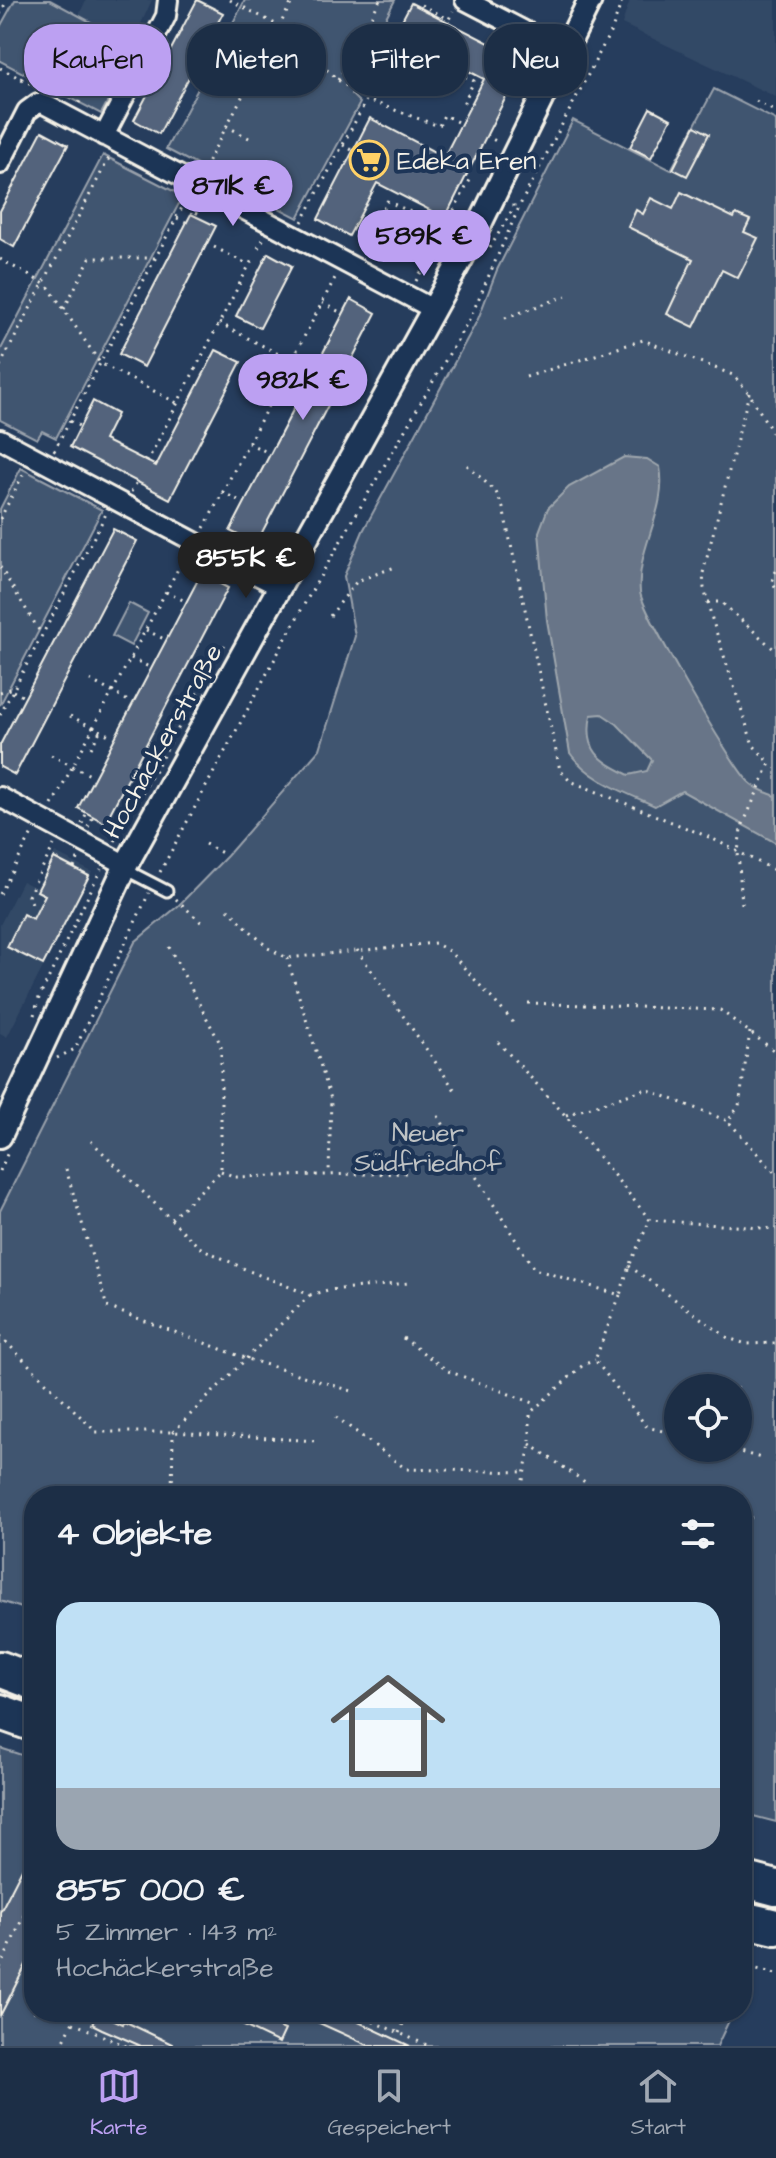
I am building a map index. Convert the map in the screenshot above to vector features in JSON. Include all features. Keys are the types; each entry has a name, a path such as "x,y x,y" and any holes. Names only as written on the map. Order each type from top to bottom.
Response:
{"highway":[{"path":"0,1669 24,1678"},
{"path":"0,1712 24,1720"},
{"path":"752,1882 776,1888"},
{"path":"752,1921 776,1927"}],"street":[{"path":"104,136 166,16 168,0"},
{"name":"Hochäckerstraße","path":"578,24 590,0"},
{"path":"459,5 502,24"},
{"name":"Hochäckerstraße","path":"0,1136 126,865 477,230 543,96"},
{"path":"0,164 27,111 41,97 104,136 294,236 352,258 433,309"},
{"path":"0,439 280,587"},
{"path":"0,797 126,865"}],"lane":[{"path":"126,865 134,874 167,891"}],"path":[{"path":"0,14 7,0"},
{"path":"230,0 275,24"},
{"path":"280,24 293,0"},
{"path":"338,80 380,0"},
{"path":"55,1059 75,1049 154,884 310,594 471,316 500,246 613,27 622,0"},
{"path":"421,5 449,19 459,5"},
{"path":"21,79 49,25 104,54 80,101"},
{"path":"0,68 21,79 41,97"},
{"path":"326,69 367,100 439,126 444,115 461,124"},
{"path":"468,78 474,81 468,94"},
{"path":"205,167 242,96"},
{"path":"463,104 467,96"},
{"path":"294,236 367,100"},
{"path":"756,101 776,112"},
{"path":"226,126 253,140"},
{"path":"486,136 498,142"},
{"path":"343,145 352,150"},
{"path":"0,366 111,155"},
{"path":"416,281 470,180"},
{"path":"324,182 332,186"},
{"path":"0,519 70,421 194,184"},
{"path":"0,894 165,591 195,542 322,303 387,201 445,228"},
{"path":"196,214 202,203"},
{"path":"177,218 186,222"},
{"path":"214,247 260,266"},
{"path":"63,310 90,258 156,258"},
{"path":"0,259 44,283 100,363 177,403"},
{"path":"147,462 251,261"},
{"path":"148,273 156,278"},
{"path":"505,318 566,296"},
{"path":"232,298 240,302"},
{"path":"322,303 342,313"},
{"path":"219,323 292,361"},
{"path":"118,330 127,334"},
{"path":"526,377 643,340 733,375 749,393 776,439"},
{"path":"297,352 316,362"},
{"path":"749,393 705,560 704,588 753,745 770,763 776,763"},
{"path":"273,396 293,406"},
{"path":"70,421 79,426"},
{"path":"248,443 269,453"},
{"path":"467,465 496,492 503,508 560,770 570,781 776,871"},
{"path":"222,492 242,502"},
{"path":"0,715 114,499"},
{"path":"87,550 96,554"},
{"path":"330,616 357,581 398,566"},
{"path":"0,567 42,635"},
{"path":"776,571 772,582 776,589"},
{"path":"68,585 76,590"},
{"path":"165,591 185,601"},
{"path":"708,602 721,602 776,651"},
{"path":"49,623 57,627"},
{"path":"145,629 164,639"},
{"path":"115,841 228,640"},
{"path":"31,656 40,661"},
{"path":"130,658 149,667"},
{"path":"90,680 130,702"},
{"path":"0,692 14,689"},
{"path":"14,689 22,696"},
{"path":"70,716 113,737"},
{"path":"91,748 100,731"},
{"path":"51,755 92,776"},
{"path":"742,904 738,852 741,829 770,763"},
{"path":"82,824 86,814"},
{"path":"88,827 93,817"},
{"path":"32,903 28,896 61,830"},
{"path":"205,844 226,855"},
{"path":"74,868 81,855"},
{"path":"31,1027 39,998 102,866"},
{"path":"181,902 204,925"},
{"path":"228,909 268,948 287,958 435,943 450,952 513,1022"},
{"path":"169,947 221,1045 221,1171 171,1219"},
{"path":"357,950 457,1093"},
{"path":"287,958 331,1099 329,1173"},
{"path":"528,1003 720,1010 776,1052"},
{"path":"728,1121 739,1106 750,1032"},
{"path":"498,1042 565,1115 650,1220 776,1229"},
{"path":"565,1115 646,1089 728,1121 776,1174"},
{"path":"438,1116 534,1269 620,1295"},
{"path":"91,1141 199,1247 249,1271 310,1295 409,1283"},
{"path":"66,1169 107,1307 248,1359 355,1392"},
{"path":"221,1171 235,1177 406,1173"},
{"path":"522,1486 530,1444 530,1413 536,1404 583,1365 595,1360 629,1266 650,1220"},
{"path":"629,1266 728,1338 746,1344 776,1343"},
{"path":"172,1486 173,1432 310,1295"},
{"path":"0,1336 96,1432 173,1432 317,1441"},
{"path":"403,1338 448,1371 536,1404"},
{"path":"595,1360 647,1427 664,1431"},
{"path":"336,1417 406,1469 524,1472"},
{"path":"530,1444 591,1486"},
{"path":"752,1455 761,1458"},
{"path":"0,1968 24,1915"},
{"path":"752,1968 776,1974"},
{"path":"374,2022 429,2046"},
{"path":"399,2033 404,2022"},
{"path":"61,2046 73,2023 126,2046"}],"shaded area":[{"path":"86,0 152,0 141,24 96,24 79,15"},
{"path":"630,0 776,0 776,97 622,24"},
{"path":"624,457 647,459 660,467 660,499 643,560 640,592 671,657 740,771 755,787 776,796 776,843 682,791 655,806 598,778 570,753 547,620 539,532 548,508 569,487","holes":["602,714 617,724 652,760 647,771 629,775 596,753 590,737 591,715"]},
{"path":"55,853 92,872 7,1037 0,1033 0,925 22,881 36,888"}],"green space":[{"path":"15,0 50,0 94,24 24,24 24,74 0,61 0,27"},
{"path":"245,0 395,0 382,24 342,24 342,96 353,96 360,103 298,218 166,149 194,96 326,96 326,24 232,24"},
{"name":"Neuer Südfriedhof","path":"714,89 776,120 776,1822 752,1816 752,1486 24,1486 24,1609 0,1601 0,1211 135,942 178,906 227,856 320,749 355,636 344,576 363,531 478,319 497,270 573,120 671,170"},
{"path":"67,96 111,96 101,114"},
{"path":"103,155 183,196 56,438 42,431 37,439 0,420 0,351"},
{"path":"21,468 102,510 0,705 0,509"},
{"path":"129,603 148,613 131,646 112,636"},
{"path":"0,1748 24,1756 24,2022 728,2022 717,2046 0,2046"}],"building":[{"path":"197,0 223,13 217,24 187,24 187,81 159,134 134,120 147,96 171,96 171,50"},
{"path":"411,3 452,24 405,24 401,22"},
{"path":"468,32 484,40 484,79 468,71"},
{"path":"484,79 484,96 506,96 445,218 377,183 349,236 318,219 370,118 444,157"},
{"path":"650,108 671,119 651,158 630,147"},
{"path":"695,126 709,134 687,176 673,169"},
{"path":"42,131 68,145 14,247 0,239 0,211"},
{"path":"681,192 734,218 736,214 750,220 744,232 758,238 738,278 722,270 694,327 667,314 693,259 628,227 636,210 643,214 651,198 673,209"},
{"path":"191,214 216,226 144,367 119,354"},
{"path":"268,253 292,266 260,328 236,316"},
{"path":"351,299 376,313 256,544 230,531"},
{"path":"216,350 241,362 170,499 70,447 93,401 117,414 104,440 156,466"},
{"path":"113,529 137,541 15,775 0,767 0,745"},
{"path":"201,574 228,588 105,823 78,808"},
{"path":"54,858 89,876 43,965 7,947 23,914 33,919 45,895 37,891"},
{"path":"24,1867 24,1969 0,2016 0,1912"},
{"path":"126,2022 176,2046 141,2046 92,2024"},
{"path":"236,2022 266,2022 285,2030 279,2043"},
{"path":"317,2022 358,2022 410,2046 370,2046"}],"place":[{"name":"Edeka Eren","path":"369,160"}]}
